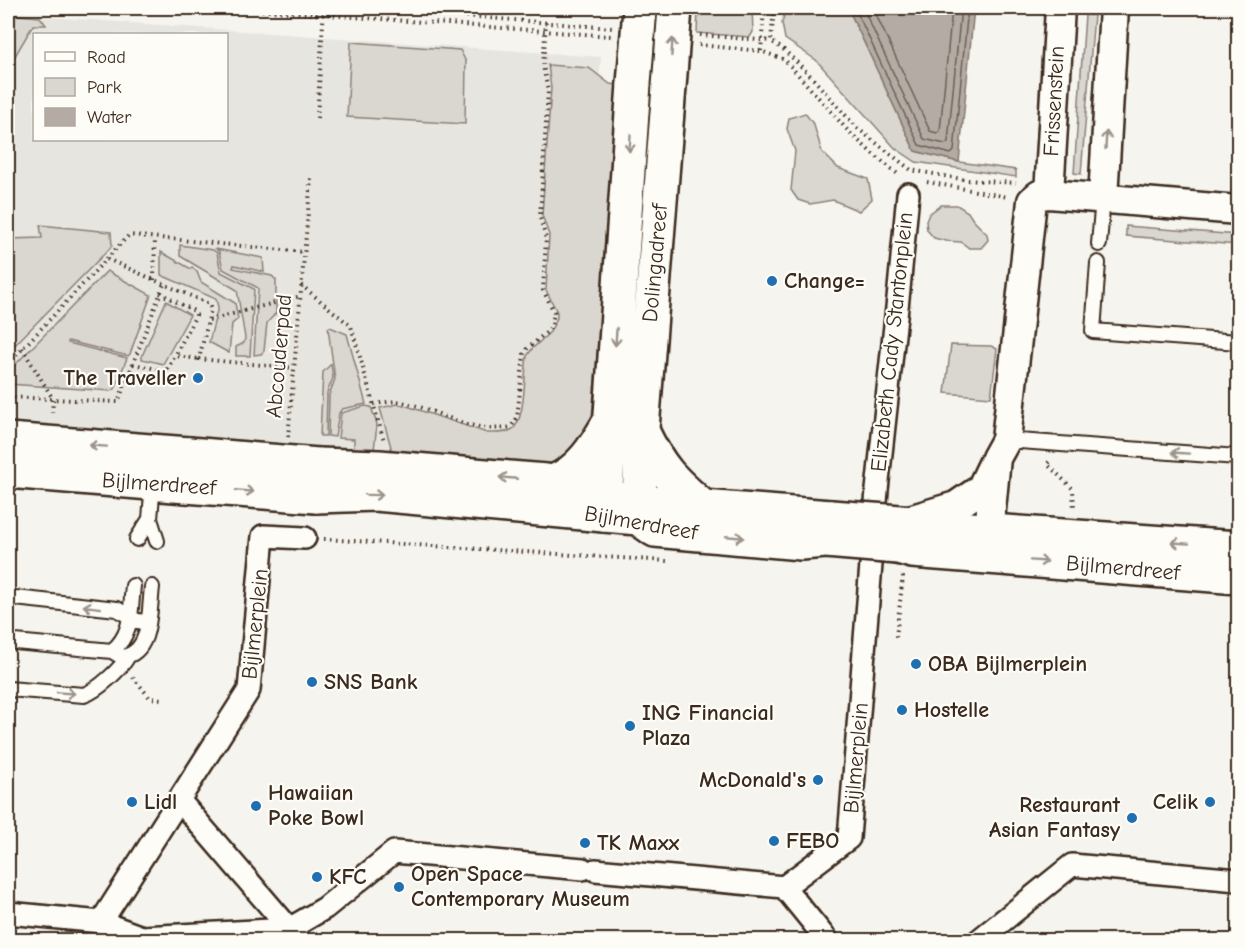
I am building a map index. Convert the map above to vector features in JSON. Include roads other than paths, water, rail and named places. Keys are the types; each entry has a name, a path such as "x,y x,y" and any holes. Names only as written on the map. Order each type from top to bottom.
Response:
{"main road":[{"name":"Dolingadreef","path":"605,506 640,8"},
{"name":"Dolingadreef","path":"639,510 642,429 675,8"},
{"path":"553,482 581,464 595,448 610,422"},
{"path":"642,429 655,458 672,480 703,507"},
{"name":"Bijlmerdreef","path":"8,440 155,467 317,481 376,494 605,506 639,510 703,507 828,529 901,547 992,541 1239,548"},
{"name":"Bijlmerdreef","path":"8,471 155,467"},
{"name":"Bijlmerdreef","path":"317,481 379,467 553,482 578,486 605,506"},
{"name":"Bijlmerdreef","path":"639,510 655,530 801,543 828,529"},
{"name":"Bijlmerdreef","path":"992,541 1239,577"}],"street":[{"name":"Frissenstein","path":"1001,449 1044,191 1060,8"},
{"path":"1103,198 1114,8"},
{"name":"Elizabeth Cady Stantonplein","path":"869,597 877,490 910,184"},
{"path":"1044,191 1239,210"},
{"path":"901,547 981,489 1001,449 1011,453 992,541"},
{"name":"Bijlmerplein","path":"101,922 249,690 263,536 311,538"},
{"name":"Bijlmerplein","path":"784,887 849,838 869,597"},
{"path":"179,800 294,935"},
{"path":"8,913 101,922 141,939 294,935 394,852 513,871 589,869 784,887 827,940"},
{"path":"979,940 1072,864 1239,880"}],"lane":[{"path":"1099,244 1103,198"},
{"path":"1098,263 1093,331 1239,342"},
{"path":"1001,449 1060,444 1239,457"},
{"path":"155,467 150,519 157,541"},
{"path":"137,539 150,519"},
{"path":"112,651 121,644 127,634 133,586"},
{"path":"8,689 84,695 91,692 139,649 146,636 152,587"},
{"path":"8,601 15,598 117,609 137,621 147,622"},
{"path":"15,642 112,651 126,661"}],"water":[{"path":"848,8 974,8 959,162 915,151"}],"place":[{"name":"Change=","path":"772,281"},
{"name":"The Traveller","path":"198,378"},
{"name":"OBA Bijlmerplein","path":"916,664"},
{"name":"SNS Bank","path":"312,682"},
{"name":"Hostelle","path":"902,710"},
{"name":"ING Financial Plaza","path":"630,726"},
{"name":"McDonald's","path":"818,780"},
{"name":"Lidl","path":"132,802"},
{"name":"Celik","path":"1210,802"},
{"name":"Hawaiian Poke Bowl","path":"256,806"},
{"name":"Restaurant Asian Fantasy","path":"1132,818"},
{"name":"FEBO","path":"774,841"},
{"name":"TK Maxx","path":"585,843"},
{"name":"KFC","path":"317,877"},
{"name":"Open Space Contemporary Museum","path":"399,887"}]}
